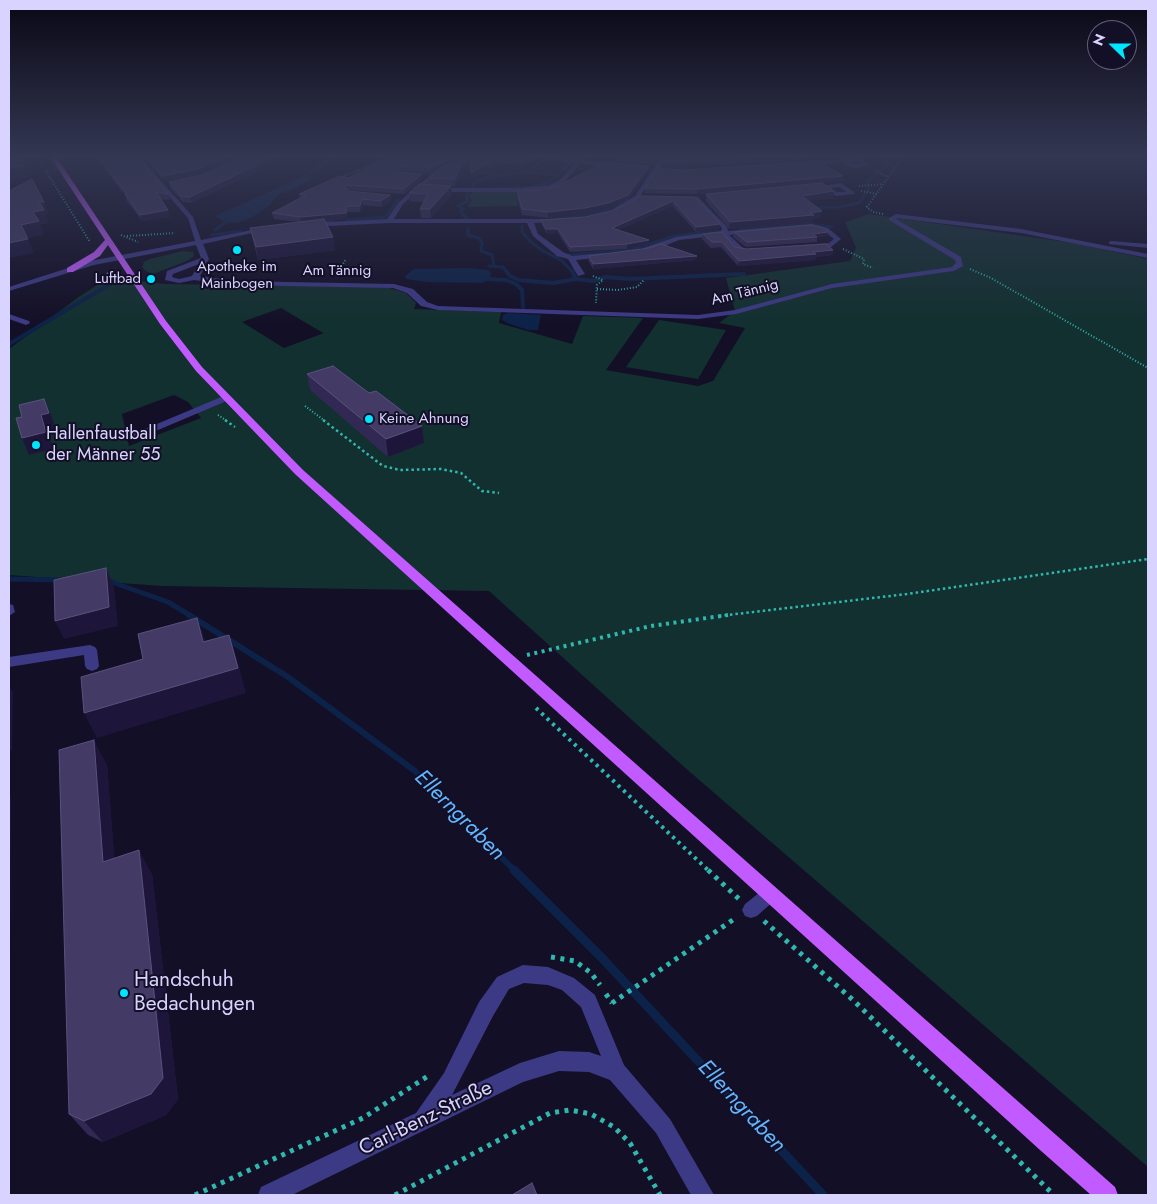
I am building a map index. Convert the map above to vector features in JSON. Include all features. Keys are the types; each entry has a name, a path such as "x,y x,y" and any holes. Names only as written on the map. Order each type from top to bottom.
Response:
{"main road":[{"path":"91,214 163,322 199,369 299,472 1107,1195"},
{"path":"90,261 108,241"}],"street":[{"path":"189,214 205,259 194,278"},
{"path":"389,221 394,214"},
{"path":"638,252 678,238 724,233 819,227 826,229 838,240 831,245 739,250 724,233 725,228 710,214"},
{"path":"960,264 958,259 899,226 891,218 900,216 1012,230 1148,256"},
{"path":"302,226 389,221 569,221"},
{"path":"530,222 535,235 545,244 571,258 581,274"},
{"path":"9,289 70,270 90,261 120,258 277,228"},
{"path":"1096,246 1116,242 1148,246"},
{"path":"571,258 615,254"},
{"name":"Am Tännig","path":"205,259 170,274 168,278 179,281 194,278 235,283 385,285 406,289 424,304 438,308 698,317 718,316 736,312 756,304 795,294 954,268 960,264"},
{"path":"9,316 26,323"},
{"path":"120,438 148,431 226,398"},
{"path":"9,662 90,650 92,666"},
{"path":"751,910 770,894"},
{"path":"421,1122 450,1080 486,1009 503,983 522,974 548,976 568,984 588,1001 617,1072 664,1126 703,1195"},
{"name":"Carl-Benz-Straße","path":"268,1195 520,1073 558,1061 589,1062 617,1072"}],"path":[{"path":"74,214 90,242 88,247 74,257 90,261 120,282"},
{"path":"124,236 195,231"},
{"path":"831,245 864,259 863,264 881,270 891,277"},
{"path":"960,264 991,278 1148,368"},
{"path":"581,274 596,276 603,280 597,285 593,313"},
{"path":"597,289 618,290 637,287 644,280"},
{"path":"305,406 383,466 400,470 442,469 461,472 482,491 499,493"},
{"path":"510,659 550,648 660,625 762,610 907,594 1148,559"},
{"path":"612,1003 728,922 751,910 853,1000 1054,1195"},
{"path":"196,1195 363,1118 419,1084"},
{"path":"395,1195 550,1113 570,1110 591,1114 614,1127 630,1143 660,1195"}],"green space":[{"path":"870,214 1080,244 1148,259 1148,1167 683,766 489,591 162,586 9,575 9,349 80,296 110,277 164,284 386,287 406,293 416,303 414,309 501,312 499,323 572,344 583,316 643,318 606,370 698,386 713,381 745,328 719,323 735,311 726,278 850,261 856,248 845,222","holes":["281,308 323,333 284,348 242,322","174,395 188,402 201,418 129,446 122,414"]},
{"path":"183,251 193,252 194,256 187,261 153,274 142,267 144,262 150,259"},
{"path":"659,320 726,330 698,379 626,367"}],"water":[{"path":"219,214 256,214 237,223 225,223 215,216"},
{"path":"471,268 488,270 491,273 489,280 482,283 427,282 406,279 405,276 414,269"},
{"path":"508,313 541,315 538,330 528,330 502,320 503,315"}],"building":[{"path":"9,214 34,214 39,221 21,225 28,239 9,243"},
{"path":"280,214 332,214 300,217"},
{"path":"597,214 643,214 612,228 649,240 627,244 570,247 558,229 546,229 541,220 585,217"},
{"path":"685,214 711,214 720,224 696,227"},
{"path":"723,214 814,215 730,222"},
{"path":"324,219 333,237 256,247 250,228"},
{"path":"812,225 824,228 828,232 813,234 817,237 747,242 734,232"},
{"path":"722,232 735,247 746,249 826,244 833,250 813,252 816,254 739,261 722,242 712,242 703,234"},
{"path":"661,244 697,256 593,264 589,256 649,248"},
{"path":"333,366 369,393 376,391 422,426 386,439 307,374"},
{"path":"44,399 49,413 41,415 46,432 22,438 16,418 22,417 19,405"},
{"path":"106,568 109,607 55,621 54,580"},
{"path":"197,618 203,642 229,635 238,668 84,713 81,677 143,659 138,634"},
{"name":"Handschuh Bedachungen","path":"94,740 103,862 139,850 163,1078 151,1094 84,1121 69,1114 59,750"},
{"path":"532,1183 537,1195 512,1195"}],"waterway":[{"path":"462,214 469,220"},
{"path":"550,220 592,214"},
{"path":"347,220 385,217"},
{"path":"318,222 333,221"},
{"name":"Ellerngraben","path":"215,230 225,223"},
{"path":"740,229 809,224 832,227"},
{"path":"522,226 522,232 531,242 543,251 561,260 572,271"},
{"path":"468,228 468,235 479,238 482,243 481,251 492,255 494,265"},
{"path":"212,235 241,231"},
{"path":"556,256 631,250 674,236 718,231"},
{"path":"489,266 503,267 507,272"},
{"path":"506,271 510,276 519,280 553,283 576,279"},
{"path":"572,271 576,279"},
{"path":"576,279 593,281 606,277 629,279 744,274"},
{"path":"489,279 506,280 516,284 522,290 523,307"},
{"name":"Ellerngraben","path":"9,344 112,283"},
{"name":"Ellerngraben","path":"9,579 62,580"},
{"name":"Ellerngraben","path":"106,580 168,602 191,616"},
{"name":"Ellerngraben","path":"189,615 288,677 415,771 602,958 823,1195"}],"place":[{"name":"Apotheke im Mainbogen","path":"237,250"},
{"name":"Luftbad","path":"151,279"},
{"name":"Keine Ahnung","path":"369,419"},
{"name":"Hallenfaustball der Männer 55","path":"36,445"},
{"name":"Handschuh Bedachungen","path":"124,993"}]}
